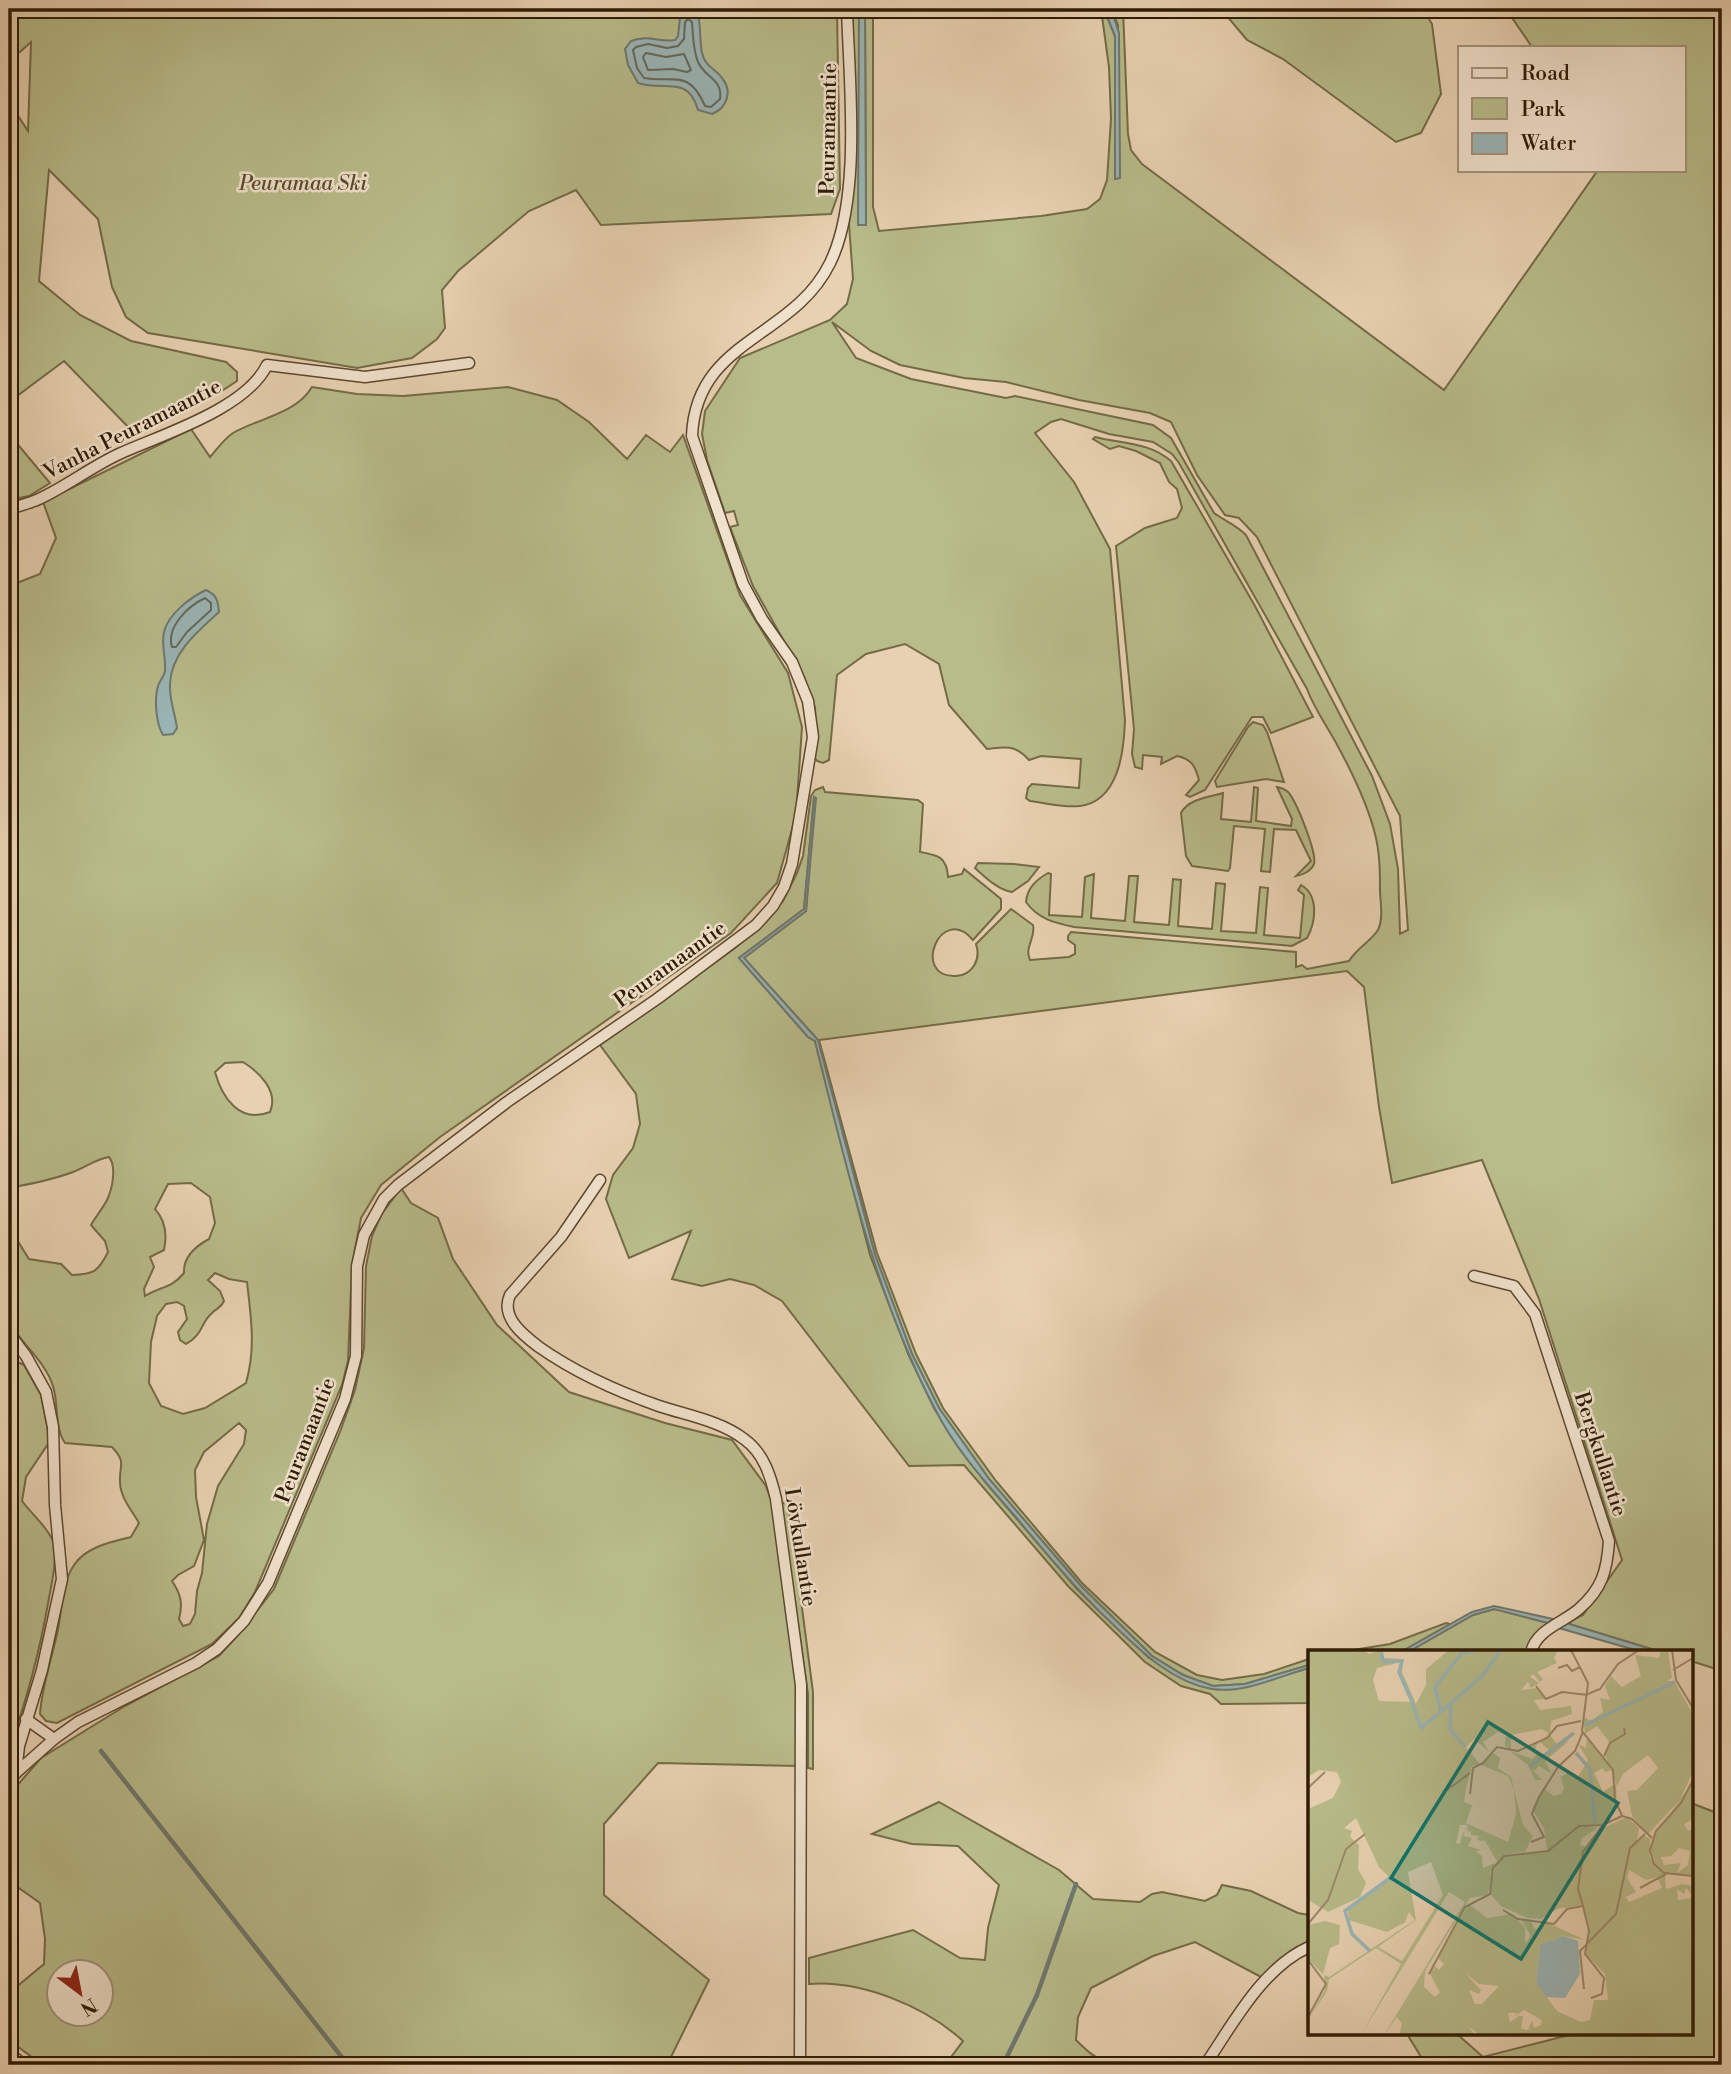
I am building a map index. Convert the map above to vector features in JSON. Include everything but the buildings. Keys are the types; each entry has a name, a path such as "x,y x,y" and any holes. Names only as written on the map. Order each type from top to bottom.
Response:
{"street":[{"name":"Peuramaantie","path":"12,1776 54,1739 99,1709 196,1663 217,1649 244,1621 268,1583 345,1399 356,1356 356,1266 364,1235 384,1199 398,1185 507,1102 657,999 756,925 773,906 784,887 794,850 813,737 808,701 792,662 762,619 743,584 692,436 693,416 706,382 718,367 809,295 830,263 843,229 851,156 847,9"},
{"name":"Vanha Peuramaantie","path":"9,509 38,500 116,455 195,423 261,378 267,365 365,377 469,363"},
{"name":"Lövkullantie","path":"600,1180 561,1237 510,1295 508,1312 525,1337 563,1364 606,1387 702,1420 746,1439 765,1463 771,1477 801,1685 800,2065"},
{"name":"Bergkullantie","path":"1474,1276 1514,1286 1535,1314 1609,1541 1608,1567 1601,1584 1578,1609 1543,1634 1532,1650"},
{"path":"9,1333 26,1356 46,1392 51,1415 62,1579 42,1670 12,1776"},
{"path":"26,1719 54,1739"},
{"path":"1205,2065 1247,2004 1274,1971 1295,1953 1308,1947"},
{"path":"9,2053 24,2065"}],"green space":[{"name":"Peuramaa Ski","path":"9,9 837,9 840,189 831,214 601,225 576,190 529,211 458,271 442,290 445,328 437,339 412,358 357,368 148,333 126,317 112,287 98,219 49,170 39,281 80,315 131,341 226,362 237,372 237,381 212,396 134,433 64,361 9,402 9,102 28,131 31,42 20,52 9,56"},
{"path":"853,9 859,9 859,225 866,224 865,9 873,9 873,207 879,231 1041,216 1087,209 1100,199 1107,180 1111,119 1109,67 1101,9 1104,9 1115,36 1115,178 1118,25 1111,9 1123,9 1128,134 1131,150 1142,164 1444,390 1597,172 1686,172 1686,46 1531,46 1506,9 1722,9 1722,1671 1692,1661 1692,1650 1654,1650 1566,1623 1583,1615 1622,1560 1539,1299 1482,1160 1392,1183 1379,1107 1364,987 1347,971 819,1040 877,1253 916,1354 943,1408 996,1481 1082,1583 1155,1652 1197,1675 1222,1680 1264,1674 1308,1659 1308,1665 1245,1684 1213,1686 1185,1676 1212,1689 1245,1687 1308,1668 1308,1703 1221,1704 1210,1694 1181,1686 1145,1662 1068,1586 964,1465 909,1466 782,1301 754,1285 730,1279 702,1286 672,1279 691,1231 629,1258 606,1199 613,1175 633,1148 640,1124 636,1094 600,1045 735,948 766,921 783,901 803,856 811,796 815,790 823,787 825,792 918,800 923,804 920,852 940,858 946,865 948,877 962,874 964,869 1001,899 1001,909 973,940 961,931 950,930 941,935 935,944 933,955 935,966 942,973 956,976 967,973 976,960 976,944 1011,909 1033,925 1028,951 1030,960 1069,957 1075,954 1075,945 1068,940 1071,932 1296,952 1296,967 1302,965 1307,969 1349,961 1375,934 1381,922 1377,841 1368,810 1353,775 1179,463 1172,454 1153,442 1109,434 1061,419 1035,433 1074,482 1110,549 1125,720 1121,760 1111,785 1103,795 1080,806 1061,806 1026,798 1028,788 1032,784 1079,788 1081,759 1041,756 1029,760 1019,751 1010,748 987,749 949,705 939,664 905,644 866,654 837,675 829,760 823,763 817,761 814,756 815,708 804,677 753,586 730,527 738,525 734,511 725,513 707,460 702,434 705,411 740,358 830,320 847,304 853,279 849,224 853,159","holes":["832,322 871,351 900,365 964,378 1006,382 1079,400 1150,413 1171,422 1197,475 1225,515 1239,518 1257,537 1400,816 1408,930 1400,934 1398,869 1390,824 1372,776 1246,535 1214,513 1171,438 1153,425 1015,396 1006,398 911,379 856,358","814,797 806,911 744,958 818,1040 875,1255 912,1354 939,1408 989,1479 1081,1586 1152,1656 1181,1674 1149,1658 1077,1589 985,1482 935,1410 909,1356 870,1255 815,1041 808,1037 739,958 804,909"]},
{"path":"1221,9 1423,9 1432,24 1441,94 1421,133 1396,142 1283,59 1247,40"},
{"path":"312,387 357,394 403,396 508,387 557,400 589,422 627,459 646,435 670,452 683,435 740,595 788,673 802,727 796,815 777,883 731,933 440,1137 381,1185 361,1218 352,1265 348,1361 342,1385 255,1592 239,1618 212,1644 57,1723 46,1721 40,1714 43,1693 64,1590 70,1573 85,1554 107,1543 131,1537 139,1523 122,1493 121,1460 117,1452 112,1447 65,1443 59,1430 55,1393 49,1377 9,1318 9,1227 29,1259 61,1264 72,1275 94,1271 108,1252 105,1241 91,1225 108,1198 113,1170 109,1157 57,1177 9,1188 9,586 40,574 56,538 43,502 191,429 210,457 233,433 287,409 305,396","holes":["243,1062 261,1077 272,1097 270,1112 250,1114 234,1106 222,1091 215,1072 225,1063","191,1183 210,1197 215,1223 209,1239 188,1257 184,1273 170,1285 145,1296 144,1289 154,1267 150,1257 164,1250 165,1229 155,1209 168,1184","215,1273 247,1282 252,1333 249,1370 246,1383 205,1408 183,1414 161,1406 149,1383 151,1342 157,1316 166,1304 177,1302 184,1306 187,1319 178,1332 180,1340 186,1344 196,1336 208,1317 224,1301 220,1291 208,1280","239,1423 246,1430 244,1444 218,1486 207,1524 195,1614 190,1624 183,1626 179,1619 180,1599 172,1581 194,1566 204,1540 196,1497 195,1470 204,1452"]},
{"path":"9,434 50,483 29,496 9,500"},
{"path":"1095,437 1154,450 1171,461 1255,606 1313,717 1271,733 1263,717 1252,717 1205,790 1190,797 1186,795 1199,780 1194,767 1186,759 1177,756 1161,764 1162,757 1143,755 1142,769 1135,767 1132,754 1134,729 1116,546 1145,528 1177,518 1182,508 1177,489 1169,482 1160,463 1119,446 1110,449 1093,439"},
{"path":"1253,722 1263,725 1267,732 1284,782 1266,779 1217,787 1215,781"},
{"path":"1254,787 1258,788 1256,821 1291,826 1292,819 1277,787 1286,790 1291,796 1309,838 1314,858 1313,866 1296,876 1311,861 1296,830 1274,829 1270,872 1261,871 1265,829 1234,826 1228,871 1192,866 1186,856 1181,813 1184,808 1199,799 1223,793 1221,819 1251,822"},
{"path":"978,863 1039,867 1028,881 1012,892 987,879 975,868"},
{"path":"1048,873 1051,874 1049,915 1082,917 1085,877 1094,874 1091,918 1125,921 1129,876 1138,876 1134,922 1169,925 1173,879 1181,880 1178,926 1212,929 1216,883 1225,884 1221,931 1256,933 1260,887 1268,888 1264,935 1300,938 1304,895 1298,890 1301,885 1311,895 1314,917 1307,938 1292,946 1074,927 1041,916 1026,902 1033,885"},
{"path":"401,1188 411,1203 438,1218 453,1259 497,1325 569,1392 665,1423 732,1440 766,1486 773,1506 797,1683 799,1766 658,1763 604,1824 604,1895 709,1980 667,2065 38,2065 9,2040 9,1993 44,1964 45,1939 40,1903 9,1881 9,1795 41,1758 125,1706 219,1656 274,1589 355,1390 364,1348 366,1266 372,1236 381,1215"},
{"path":"9,1358 24,1365 41,1395 50,1441 26,1477 22,1501 49,1533 54,1544 55,1557 37,1656 9,1749"},
{"path":"788,1501 813,1692 813,1769 808,1768 808,1694 781,1504"},
{"path":"1495,1609 1548,1623 1528,1650 1412,1650 1473,1615"},
{"path":"1446,1623 1450,1624 1404,1650 1353,1650 1390,1644"},
{"path":"939,1802 1059,1870 1093,1899 1140,1902 1152,1894 1162,1892 1205,1901 1217,1895 1222,1885 1251,1891 1298,1913 1308,1915 1308,1944 1263,1978 1195,1942 1153,1956 1091,1988 1078,2017 1076,2040 1106,2062 1142,2062 1152,2065 945,2065 963,2041 948,2028 911,2007 871,1991 850,1986 809,1984 809,1958 913,1930 960,1958 985,1960 988,1928 999,1885 958,1846 912,1844 872,1834"},
{"path":"1692,1803 1722,1815 1722,2065 1426,2065 1408,2036 1459,2036 1483,2057 1565,2036 1692,2036"}],"water":[{"path":"681,9 696,9 703,58 722,78 727,88 725,103 712,114 698,110 694,99 681,88 638,83 628,65 625,49 631,41 644,38 675,40 678,36"},
{"path":"859,9 865,9 866,225 858,225"},
{"path":"1104,9 1111,9 1119,33 1120,178 1115,179 1115,36"},
{"path":"206,590 216,599 219,612 187,644 175,662 170,690 177,728 173,734 163,735 157,718 156,704 158,686 165,671 163,641 166,625 187,602"},
{"path":"814,797 806,911 744,958 818,1040 875,1255 912,1354 939,1408 989,1479 1081,1586 1152,1656 1183,1675 1213,1686 1245,1684 1308,1665 1308,1668 1249,1687 1224,1690 1195,1685 1165,1669 1125,1636 1067,1577 971,1465 951,1437 913,1363 878,1274 850,1181 815,1041 808,1037 739,958 804,909"},
{"path":"1494,1606 1553,1619 1548,1623 1494,1609 1473,1615 1412,1650 1405,1650 1472,1612"},
{"path":"1566,1623 1654,1650 1635,1650 1559,1628"}],"waterway":[{"path":"101,1751 348,2065"},
{"path":"1003,2065 1037,1995 1076,1884"}]}
